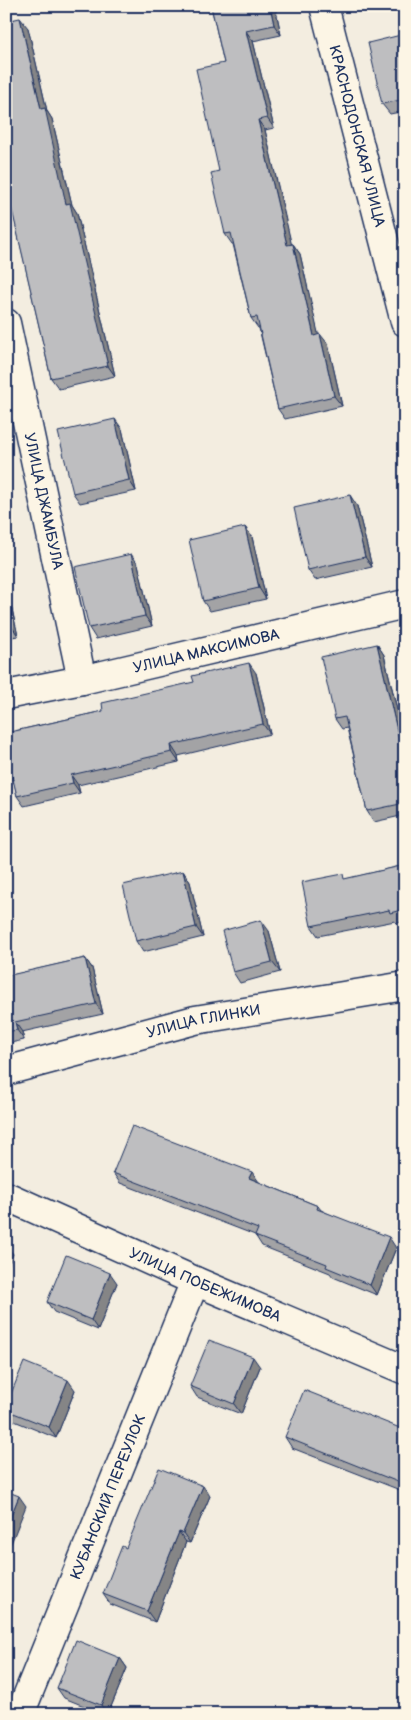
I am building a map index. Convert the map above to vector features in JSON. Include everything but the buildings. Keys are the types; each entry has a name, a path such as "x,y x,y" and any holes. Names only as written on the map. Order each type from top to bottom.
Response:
{"street":[{"name":"КРАСНОДОНСКАЯ УЛИЦА","path":"324,6 405,322"},
{"name":"УЛИЦА ДЖАМБУЛА","path":"6,323 82,680"},
{"name":"УЛИЦА МАКСИМОВА","path":"6,696 405,604"},
{"name":"УЛИЦА ГЛИНКИ","path":"6,1071 195,1020 405,986"},
{"name":"УЛИЦА ПОБЕЖИМОВА","path":"6,1196 195,1281 405,1370"},
{"name":"КУБАНСКИЙ ПЕРЕУЛОК","path":"20,1714 195,1281"}]}
